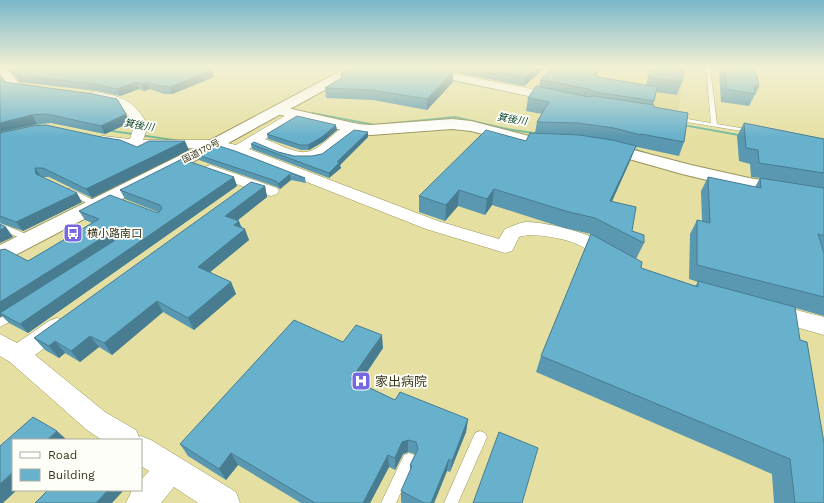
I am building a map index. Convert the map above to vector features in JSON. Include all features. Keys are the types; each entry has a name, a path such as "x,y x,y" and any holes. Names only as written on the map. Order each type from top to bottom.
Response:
{"main road":[{"name":"国道170号","path":"0,254 108,201 314,90"},
{"path":"278,110 370,130 452,124 471,126 529,141 567,143"},
{"path":"589,145 610,148 688,170 750,184 824,196"}],"street":[{"path":"520,90 571,101"},
{"path":"82,94 127,103 136,112 141,126 135,144"},
{"path":"238,150 297,114"},
{"path":"254,140 299,157 317,155 353,127"},
{"path":"91,137 135,144 215,144 238,150 432,225 504,247 511,233 525,228 582,238 624,262"},
{"path":"183,160 252,185 271,190"},
{"path":"233,199 252,185"},
{"path":"757,308 824,326"},
{"path":"68,318 9,349 96,421 124,439"},
{"path":"142,451 225,503"},
{"path":"141,503 171,468"}],"lane":[{"path":"710,90 714,125"},
{"path":"669,117 761,134"},
{"path":"58,186 108,201"},
{"path":"0,226 30,239"},
{"path":"0,323 26,306"},
{"path":"452,503 480,437"},
{"path":"388,503 409,460"}],"shaded area":[{"path":"643,90 682,90 678,116 637,108"}],"building":[{"path":"0,90 67,90 93,94 117,99 126,114 101,126 47,114 32,115 0,123"},
{"path":"375,90 435,90 427,99"},
{"path":"533,90 558,90 589,97 594,96 654,105 654,107 688,113 684,142 641,135 614,128 578,123 537,122 549,102 528,98"},
{"path":"592,90 656,90 654,101"},
{"path":"735,90 755,90 755,94"},
{"path":"297,116 336,125 322,137 308,145 300,145 267,134"},
{"path":"744,123 824,139 824,173 759,163 758,150 746,148"},
{"path":"46,125 120,140 137,147 149,141 185,141 86,189 43,168 35,168 36,174 77,193 16,222 0,216 0,133 32,126"},
{"path":"354,130 368,132 337,162 340,162 329,173 251,144 254,142 278,152 294,156 312,156 322,154"},
{"path":"486,130 526,141 530,133 579,135 612,140 636,146 610,201 636,207 632,231 644,235 644,243 595,218 569,212 494,189 487,199 459,190 446,205 419,196"},
{"path":"216,145 305,178 290,174 278,184 276,181 198,155"},
{"path":"182,159 234,177 20,324 0,313 114,241 116,236 110,233 0,302 0,250 5,249 28,261 99,219 79,211 110,195 158,213 162,209 160,205 120,190"},
{"path":"708,177 761,188 760,178 824,188 824,236 818,234 824,253 824,297 697,265 697,220 710,223"},
{"path":"251,182 265,186 225,216 239,221 234,225 245,229 198,267 231,282 188,318 157,301 104,343 90,336 71,351 55,341 49,346 34,338"},
{"path":"0,224 6,227 0,230"},
{"path":"591,234 642,262 641,268 698,287 698,281 795,307 800,340 807,342 824,443 824,503 795,503 790,459 541,356"},
{"path":"294,320 343,342 356,325 382,335 351,379 395,400 400,392 468,419 452,461 449,459 431,503 424,503 401,491 412,466 410,465 418,449 416,442 408,440 402,442 395,458 388,455 363,503 315,503 231,453 219,469 180,444"},
{"path":"33,417 57,431 48,439 12,439 12,473 0,484 0,446"},
{"path":"499,432 538,448 522,503 473,503"},
{"path":"47,491 107,491 96,503 35,503"}],"waterway":[{"path":"504,90 536,97"},
{"name":"箕後川","path":"313,113 375,125 455,117 507,129 540,134"},
{"name":"箕後川","path":"0,133 51,121"},
{"path":"678,124 744,136"},
{"name":"箕後川","path":"106,130 180,141"},
{"name":"箕後川","path":"628,148 650,154"}],"place":[{"name":"横小路南口","path":"73,233"},
{"name":"家出病院","path":"361,381"}]}
